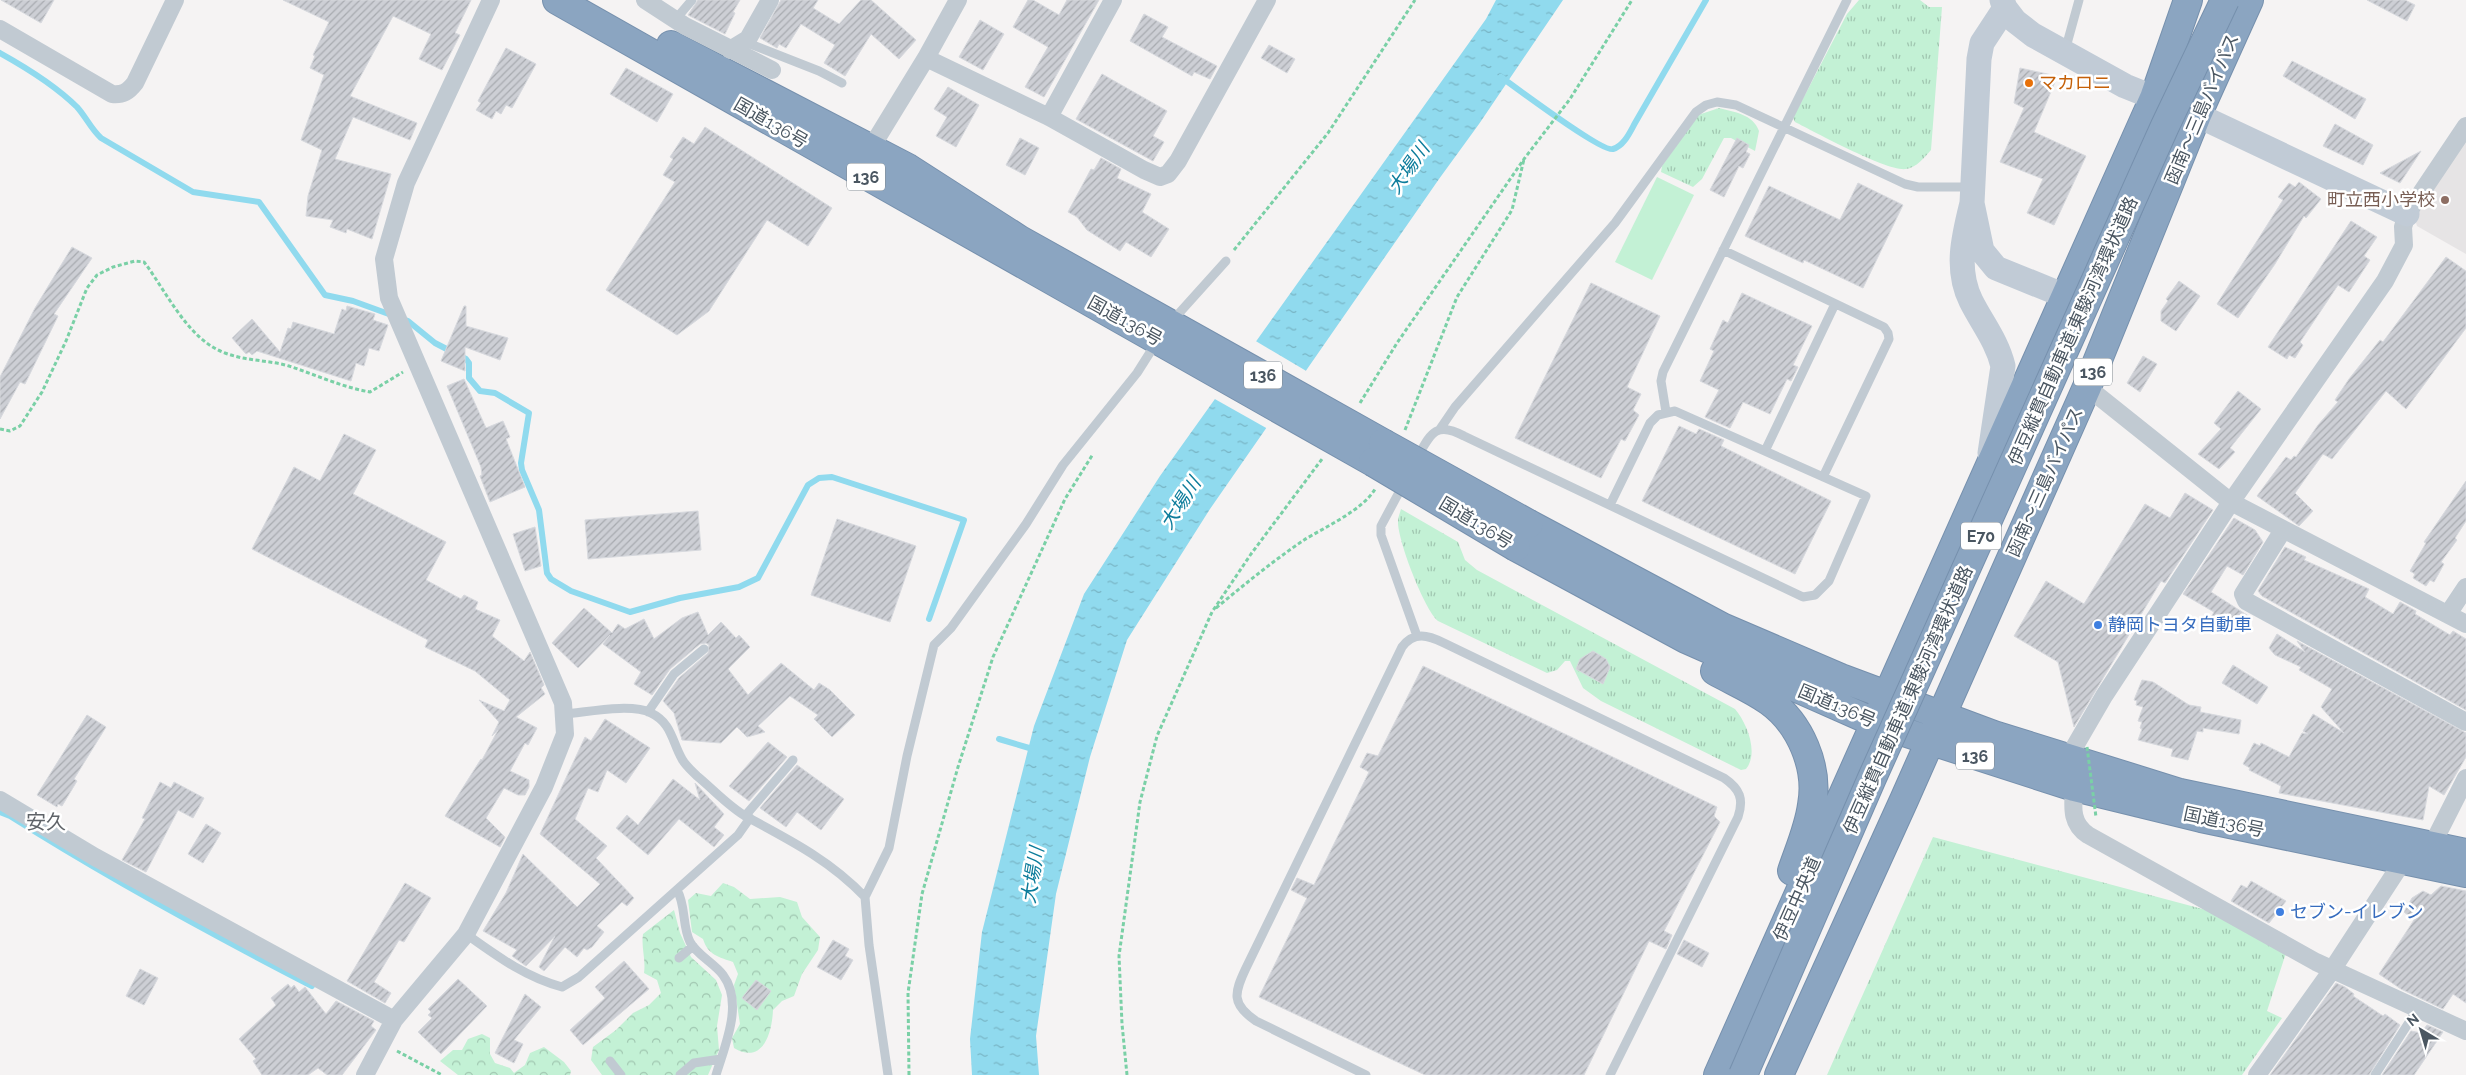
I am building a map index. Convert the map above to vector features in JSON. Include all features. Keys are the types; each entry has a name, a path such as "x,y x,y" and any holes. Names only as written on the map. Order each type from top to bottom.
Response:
{"highway":[{"name":"国道136号","path":"556,0 857,172 1173,336 1523,535 1722,627 1886,695 1941,714 2078,753 2180,793 2419,857 2466,873"},
{"name":"国道136号","path":"592,0 685,52 871,148 947,191 1020,240 1173,336"},
{"path":"1876,723 1886,695 2154,98 2188,0"},
{"name":"伊豆縦貫自動車道;東駿河湾環状道路","path":"1727,1075 1872,778 2158,144 2225,0"},
{"name":"函南～三島バイパス","path":"1930,741 2087,387 2197,115 2249,0"},
{"name":"国道136号","path":"1523,535 1630,610 1748,668 1876,723 2074,787 2202,818 2419,857 2466,852"},
{"path":"1630,610 1665,644 1770,702 1788,718 1798,733 1811,767 1813,804 1807,827 1781,904 1732,1014 1727,1075"},
{"name":"伊豆中央道","path":"1727,1075 1876,723"},
{"name":"136","path":"1779,1075 1930,741"}],"street":[{"path":"0,29 112,94 119,95 128,92 135,83 175,0"},
{"path":"365,1075 394,1020 466,934 544,787 565,734 563,703 547,662 389,298 384,259 406,183 491,0"},
{"path":"645,0 675,20 738,46 772,70"},
{"path":"738,46 770,0"},
{"path":"857,172 926,58 958,0"},
{"path":"1050,117 1113,0"},
{"path":"926,58 1050,117 1144,170 1160,177 1168,174 1178,161 1267,0"},
{"path":"1988,468 2003,366 1996,345 1970,299 1963,273 1961,246 1972,195 1979,59 1982,43 2004,4 2015,21 2034,35 2125,86 2197,115 2407,214"},
{"path":"2078,753 2104,696 2231,502 2385,281 2404,245 2403,227 2407,214 2466,126"},
{"path":"1972,195 1982,251 1996,268 2065,296"},
{"path":"2087,387 2231,502 2466,624"},
{"path":"2283,530 2243,594 2246,601 2466,722"},
{"path":"2448,614 2466,587"},
{"path":"2258,1075 2332,970 2419,857 2466,778"},
{"path":"2074,787 2072,814 2080,830 2332,970 2466,1031"},
{"path":"0,800 96,857 394,1020"}],"lane":[{"path":"675,20 692,0"},
{"path":"1666,412 1661,381 1663,372 1847,0"},
{"path":"2065,51 2079,0"},
{"path":"738,46 819,71 842,82"},
{"path":"1440,429 1455,407 1615,224 1696,112 1706,105 1717,102 1736,105 1905,184 1972,195"},
{"path":"1723,250 1884,327 1888,333 1888,339 1823,477"},
{"path":"888,1075 868,945 865,897 889,848 907,756 934,645 951,628 1026,524 1063,465 1137,372 1173,336 1226,261"},
{"path":"1765,451 1836,304"},
{"path":"1417,636 1381,535 1381,526 1431,433 1440,429 1452,430 1803,597 1815,595 1829,581 1866,496 1675,411 1666,412 1650,423 1610,505"},
{"path":"1366,1075 1256,1021 1246,1014 1238,1004 1236,994 1246,968 1402,646 1407,640 1417,636 1429,636 1436,639 1724,778 1735,786 1741,796 1741,807 1738,817 1610,1075"},
{"path":"648,712 674,674 704,649"},
{"path":"565,714 608,710 642,710 663,721 671,732 682,760 748,817 809,850 865,897"},
{"path":"466,934 512,967 539,981 562,987 579,976 738,835 748,817 793,760"},
{"path":"678,890 689,938 693,946 722,974 729,985 732,998 732,1018 716,1075"},
{"path":"679,958 693,946"},
{"path":"2375,1075 2417,1010"},
{"path":"680,1075 694,1063 721,1059"},
{"path":"610,1061 621,1075"}],"path":[{"path":"1226,261 1328,133 1415,0"},
{"path":"1127,1075 1122,1024 1119,956 1140,802 1157,736 1212,612 1524,159 1570,99 1632,0"},
{"path":"1212,612 1250,579 1372,495 1384,457 1432,366 1457,297 1512,210 1524,159"},
{"path":"0,428 10,430 20,426 42,392 66,341 87,288 97,275 113,267 135,261 144,262 192,330 224,353 240,358 269,360 351,389 370,392 418,364"},
{"path":"909,1075 908,993 922,894 958,767 993,657 1065,499 1095,450"},
{"path":"2078,753 2096,817"},
{"path":"381,1043 442,1075"}],"shaded area":[{"name":"町立西小学校","path":"2466,136 2466,254 2417,226 2414,216"}],"green space":[{"path":"1859,0 1920,0 1929,7 1942,7 1931,150 1920,162 1910,168 1897,168 1868,158 1795,122 1793,118 1847,14"},
{"path":"1719,108 1748,117 1756,125 1759,131 1755,151 1731,138 1724,138 1702,179 1693,187 1661,172 1662,166 1698,115"},
{"path":"1657,177 1694,195 1652,280 1615,262"},
{"path":"1401,509 1458,542 1465,560 1477,570 1735,709 1744,722 1750,738 1751,755 1746,769 1741,770 1601,701 1583,688 1570,661 1565,661 1557,670 1547,673 1438,621 1432,614 1419,589 1402,543 1398,520"},
{"path":"1933,837 2210,911 2286,953 2267,1011 2282,1018 2242,1075 1827,1075"},
{"path":"723,883 734,887 750,899 780,897 797,902 802,917 820,937 818,950 802,974 794,996 782,1001 773,1010 768,1037 759,1050 752,1052 744,1052 734,1048 732,1038 740,1024 734,985 738,974 733,962 711,952 703,939 692,932 688,900 696,893 711,896"},
{"path":"674,910 680,933 691,957 716,980 722,995 717,1026 719,1050 708,1075 602,1075 591,1060 593,1047 616,1030 633,1013 649,1005 661,993 657,980 644,973 643,934"},
{"path":"482,1034 490,1038 490,1054 495,1063 510,1068 514,1073 525,1065 530,1053 544,1047 564,1062 571,1071 570,1075 458,1075 440,1061 453,1050 462,1050 468,1039"}],"water":[{"name":"大場川","path":"1496,0 1563,0 1479,124 1210,509 1127,640 1090,757 1056,894 1036,1036 1039,1075 972,1075 970,1039 982,932 1034,726 1084,594 1160,476 1486,19"}],"pier":[{"path":"1254,340 1308,372 1268,429 1213,398"}],"building":[{"path":"1,0 54,0 41,23"},
{"path":"283,0 471,0 455,33 460,35 442,70 419,59 431,34 393,16 350,96 417,123 410,140 353,117 335,159 391,174 372,239 347,229 346,233 330,227 333,220 306,216 308,196 322,150 301,140 324,75 310,68 315,56 313,55 329,22"},
{"path":"698,0 740,0 733,12 735,13 725,34 688,15"},
{"path":"781,0 818,0 813,8 839,24 861,0 871,0 916,40 899,59 871,34 845,76 824,63 835,45 801,24 786,48 779,44 777,48 760,38"},
{"path":"1028,0 1033,0 1059,15 1067,0 1099,0 1044,97 1025,87 1048,47 1013,27"},
{"path":"2367,0 2405,0 2415,5 2407,21"},
{"path":"1144,14 1168,27 1162,37 1217,66 1210,79 1194,72 1192,76 1130,41"},
{"path":"980,20 1004,34 983,70 959,57"},
{"path":"1269,45 1295,59 1287,73 1261,58"},
{"path":"506,48 536,64 512,108 506,105 501,114 496,111 492,119 476,110 481,103 478,101"},
{"path":"2292,61 2366,99 2355,119 2283,76"},
{"path":"626,68 673,94 657,122 610,94"},
{"path":"2020,68 2052,75 2050,79 2055,82 2034,132 2086,156 2054,225 2027,213 2043,179 2000,162 2024,108 2014,103"},
{"path":"1102,74 1167,111 1153,136 1164,142 1153,161 1076,119"},
{"path":"948,87 979,105 956,147 936,136 947,117 934,109"},
{"path":"2335,124 2373,145 2363,165 2323,146"},
{"path":"705,127 832,208 808,246 767,220 709,311 677,335 606,290 675,182 663,175 673,159 670,157 683,137 694,144"},
{"path":"1020,138 1039,148 1025,175 1006,165"},
{"path":"1737,138 1749,145 1746,152 1750,154 1743,168 1739,166 1724,197 1710,190"},
{"path":"2421,151 2400,183 2380,173"},
{"path":"1101,158 1121,169 1117,178 1151,194 1142,212 1169,229 1151,257 1126,242 1120,251 1087,230 1077,217 1068,212 1091,169 1094,170"},
{"path":"2299,182 2321,199 2306,218 2304,216 2275,264 2238,318 2217,304 2283,200 2278,197 2289,183 2295,187"},
{"path":"1858,183 1903,205 1863,288 1804,260 1803,263 1745,236 1769,186 1840,220"},
{"path":"2351,221 2377,237 2364,256 2370,260 2349,292 2338,285 2300,342 2303,345 2295,358 2289,355 2287,359 2268,347"},
{"path":"72,247 92,258 54,314 58,316 25,384 20,382 0,419 0,377 35,308"},
{"path":"2446,257 2466,271 2466,328 2406,409 2386,391 2332,459 2323,454 2295,493 2313,511 2299,526 2257,496 2286,457 2291,460 2294,456 2296,457 2318,425 2338,402 2335,400 2349,379 2380,340 2383,342"},
{"path":"2179,281 2200,296 2176,331 2161,321 2161,311 2168,301 2166,299"},
{"path":"1591,283 1660,316 1627,387 1641,394 1633,410 1639,415 1625,441 1621,439 1601,478 1515,438"},
{"path":"1742,293 1812,326 1793,365 1798,367 1791,381 1787,379 1770,414 1743,402 1730,428 1705,417 1719,390 1700,381 1714,351 1710,349 1723,320 1728,323"},
{"path":"347,306 375,314 373,320 388,325 379,351 369,348 364,366 356,363 351,381 257,351 252,355 249,352 246,354 232,338 252,319 280,352 288,328 291,329 293,322 334,334 342,309 346,311"},
{"path":"464,306 466,306 466,326 508,338 500,360 465,347 465,371 441,361"},
{"path":"2143,356 2157,364 2140,392 2127,383"},
{"path":"464,379 486,428 503,421 510,437 506,439 525,487 490,502 480,476 482,475 481,467 447,386"},
{"path":"2238,391 2261,409 2230,448 2235,452 2219,469 2198,454 2221,429 2214,423"},
{"path":"1679,426 1696,434 1699,429 1724,440 1721,446 1831,501 1795,574 1642,501"},
{"path":"344,434 376,450 353,494 446,542 426,580 461,599 464,595 478,602 475,609 500,620 492,636 524,661 530,652 544,685 541,688 545,694 516,717 537,728 528,745 525,743 510,771 529,780 529,787 525,795 518,795 504,788 486,818 505,837 500,847 445,816 482,760 498,730 492,736 499,722 479,700 504,711 510,700 475,671 425,647 428,640 252,549 294,467 320,481"},
{"path":"2466,481 2466,521 2455,538 2457,540 2441,562 2444,564 2434,582 2430,580 2426,586 2413,578 2415,574 2410,571 2426,543 2424,542"},
{"path":"2185,493 2213,510 2165,583 2161,581 2074,727 2058,662 2014,636 2046,581 2084,604 2145,504 2170,518"},
{"path":"698,511 701,550 588,559 585,520"},
{"path":"2234,518 2255,530 2263,542 2243,575 2227,566 2211,592 2250,617 2243,629 2234,624 2229,633 2209,621 2214,612 2183,594"},
{"path":"837,519 916,546 890,622 811,595"},
{"path":"535,527 541,566 525,571 513,534"},
{"path":"2285,547 2306,557 2304,560 2369,589 2365,597 2393,614 2400,602 2416,611 2415,614 2450,635 2453,631 2466,639 2466,710 2262,596 2258,591"},
{"path":"584,608 612,633 618,624 625,629 644,619 654,639 682,618 698,612 708,635 721,622 736,638 739,635 750,647 728,669 748,695 781,663 814,690 819,683 830,690 855,715 832,737 814,719 818,715 790,696 758,726 765,732 747,737 737,727 721,743 682,740 674,713 663,701 679,678 708,653 709,645 706,643 700,644 670,669 652,695 634,684 641,672 603,644 610,635 578,668 552,643"},
{"path":"2277,634 2305,652 2297,641 2466,733 2466,757 2444,795 2429,786 2423,820 2279,793 2281,786 2249,770 2250,768 2243,764 2254,743 2260,746 2261,743 2289,757 2302,733 2308,734 2303,731 2313,714 2344,733 2321,707 2332,689 2299,670 2301,667 2275,655 2269,648"},
{"path":"1593,651 1606,659 1610,667 1603,684 1576,669 1580,659"},
{"path":"2233,665 2268,687 2257,704 2222,683"},
{"path":"1423,666 1717,807 1714,816 1720,822 1664,931 1672,935 1666,949 1649,941 1584,1075 1425,1075 1259,997 1307,898 1291,890 1297,878 1314,885 1369,772 1360,767 1367,753 1378,756"},
{"path":"2142,680 2153,682 2189,705 2201,707 2200,712 2241,720 2239,734 2203,728 2203,732 2197,731 2188,760 2171,756 2173,749 2138,740 2142,729 2140,728 2142,722 2138,721 2143,707 2136,705 2137,701 2134,700"},
{"path":"87,715 106,727 74,779 77,781 62,806 58,804 57,807 37,795"},
{"path":"605,719 650,748 626,783 607,770 598,792 588,788 575,819 607,846 596,858 634,898 627,906 622,902 597,926 604,932 592,947 587,950 584,948 577,957 565,947 544,971 539,967 555,936 526,966 512,956 517,950 483,931 506,893 523,854 577,907 600,884 540,834 585,737 591,741"},
{"path":"768,742 787,757 749,801 729,786"},
{"path":"797,765 844,799 821,830 797,812 786,827 760,808"},
{"path":"673,779 700,800 695,783 724,814 714,827 724,835 714,847 679,819 648,855 616,828 627,815 638,825"},
{"path":"160,782 171,788 174,782 204,798 193,818 178,810 146,872 122,860 145,819 142,818"},
{"path":"206,824 221,833 203,863 188,854"},
{"path":"2251,881 2286,901 2269,923 2231,901 2241,885 2247,888"},
{"path":"405,883 431,898 404,942 399,940 374,982 391,993 385,1003 347,981"},
{"path":"2441,886 2466,891 2466,1003 2453,994 2443,1009 2401,989 2379,974 2414,920 2404,912 2412,898 2423,891 2431,895"},
{"path":"833,940 849,949 845,956 853,960 841,980 817,967"},
{"path":"1684,940 1709,953 1702,967 1677,954"},
{"path":"624,961 649,989 583,1045 570,1030 605,998 595,987"},
{"path":"140,969 158,978 144,1005 126,996"},
{"path":"458,979 487,1006 441,1054 418,1032 432,1018 428,1015 431,1012 428,1009"},
{"path":"756,980 771,991 757,1010 742,998"},
{"path":"2336,983 2345,987 2354,994 2353,996 2383,1016 2385,1014 2400,1025 2369,1075 2270,1075"},
{"path":"288,984 291,988 294,985 299,992 305,987 326,1014 336,1001 374,1021 371,1026 376,1030 342,1075 327,1075 318,1068 308,1075 262,1075 253,1061 256,1059 239,1039 276,1005 271,998"},
{"path":"525,994 541,1007 514,1040 523,1044 514,1063 495,1053"},
{"path":"2427,1025 2443,1032 2414,1075 2382,1075 2411,1031 2421,1033"}],"waterway":[{"path":"1501,77 1577,131 1593,141 1613,149 1620,145 1629,134 1706,0"},
{"path":"0,53 59,91 77,107 101,138 193,192 259,202 325,295 353,301 408,321 435,343 466,359 469,363 469,378 480,391 495,393 529,413 521,463 522,470 539,510 547,573 551,579 571,591 630,612 680,598 739,587 758,578 808,485 819,478 832,477 964,520 929,619"},
{"path":"999,739 1036,750"},
{"path":"0,812 10,816 159,904 312,986"}],"place":[{"name":"マカロニ","path":"2029,83"},
{"name":"町立西小学校","path":"2445,200"},
{"name":"静岡トヨタ自動車","path":"2098,625"},
{"name":"セブン-イレブン","path":"2280,912"}],"district":[{"name":"安久","path":"46,822"}]}
